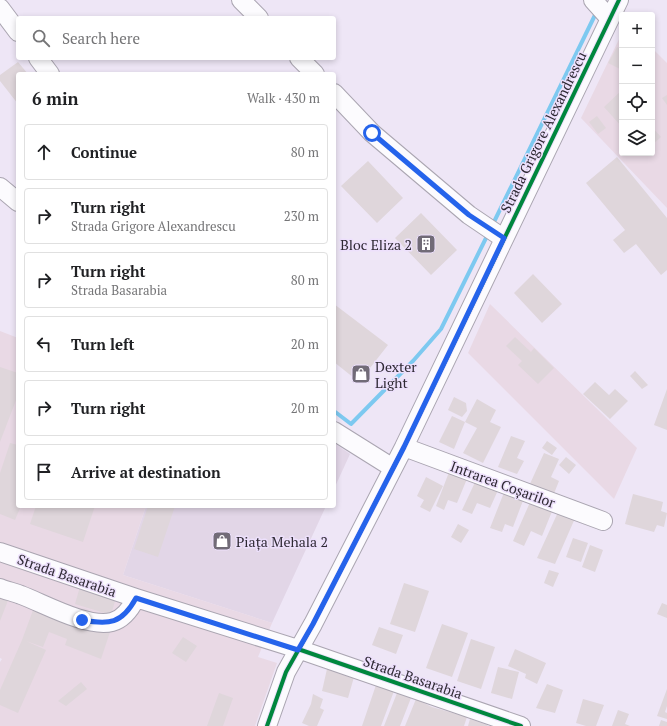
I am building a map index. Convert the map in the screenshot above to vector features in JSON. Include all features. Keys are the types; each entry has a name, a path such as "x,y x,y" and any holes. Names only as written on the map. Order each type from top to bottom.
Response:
{"street":[{"path":"241,0 257,16"},
{"name":"Strada Grigore Alexandrescu","path":"267,726 286,672 313,624 404,447 495,232 600,8 619,0"},
{"path":"0,8 16,29"},
{"path":"40,60 48,72"},
{"path":"301,60 313,72"},
{"path":"336,95 372,133 469,215 495,232"},
{"path":"0,187 16,200"},
{"path":"336,432 392,468"},
{"name":"Intrarea Coșarilor","path":"404,447 602,521"},
{"name":"Strada Basarabia","path":"0,552 136,598 298,650 520,726"},
{"path":"0,588 82,620 100,623 114,622 124,616 131,608 136,598"}],"shaded area":[{"path":"619,39 619,156 655,156 655,51 667,63 667,208 581,118"},
{"path":"490,304 637,448 614,499 468,353"},
{"path":"0,331 16,337 16,508 145,508 123,575 272,623 258,657 277,663 255,726 0,726 0,662 2,659 0,658"},
{"path":"336,444 350,454 336,485"},
{"name":"Piața Mehala 2","path":"145,508 325,508 272,623 123,575"}],"building":[{"path":"617,47 619,48 619,68 608,63"},
{"path":"18,62 26,72 16,72 16,101 0,81 0,75"},
{"path":"619,93 619,124 604,107"},
{"path":"667,95 667,105 662,98"},
{"path":"597,116 606,128 598,134 589,122"},
{"path":"655,130 661,137 655,142"},
{"path":"617,157 667,218 667,270 661,275 636,244 624,253 613,240 625,230 586,183"},
{"path":"368,161 403,198 377,223 341,186"},
{"name":"Bloc Eliza 2","path":"421,213 457,250 431,275 395,238"},
{"path":"533,274 562,304 542,323 514,293"},
{"path":"336,306 388,345 359,382 336,364"},
{"path":"515,337 531,352 534,348 554,368 538,384 518,365 522,361 506,346"},
{"path":"0,367 16,372 16,400 0,442"},
{"path":"635,371 648,385 642,389 630,376"},
{"path":"595,382 609,395 615,389 628,401 610,419 583,394"},
{"path":"667,389 667,430 654,425"},
{"path":"454,397 466,403 467,411 462,417 448,410"},
{"path":"477,399 496,410 490,422 501,427 483,463 463,453 477,428 465,422"},
{"path":"452,416 465,422 454,449 439,442"},
{"path":"511,436 525,441 517,458 524,461 517,474 498,467"},
{"path":"547,441 557,448 552,455 542,448"},
{"path":"10,443 16,444 16,508 20,508 15,520 0,514 0,473"},
{"path":"544,453 559,459 551,477 559,481 553,496 529,486"},
{"path":"566,457 576,465 569,474 559,465"},
{"path":"451,467 469,474 457,503 448,500 444,510 436,506"},
{"path":"426,477 443,486 430,512 420,507 424,500 417,496"},
{"path":"477,478 499,488 490,508 477,503 472,514 462,510"},
{"path":"505,490 524,498 513,527 505,524 502,532 490,528"},
{"path":"633,494 663,502 661,511 667,513 664,527 657,525 654,532 625,524"},
{"path":"531,500 553,509 542,536 531,531 524,546 513,541"},
{"path":"35,508 94,508 83,542 30,524"},
{"path":"147,508 174,508 158,557 134,549"},
{"path":"559,510 576,516 555,564 537,558"},
{"path":"458,524 469,530 461,543 451,537"},
{"path":"573,538 588,543 581,562 566,557"},
{"path":"590,545 603,550 595,572 582,567"},
{"path":"549,570 559,573 553,587 544,583"},
{"path":"81,583 117,594 111,615 75,604"},
{"path":"404,583 429,591 415,632 390,624"},
{"path":"0,595 9,598 0,621"},
{"path":"36,602 111,629 101,659 65,645 67,639 49,632 43,647 26,641 46,650 18,713 0,705 0,690 22,640"},
{"path":"662,603 667,605 667,618 657,614"},
{"path":"442,624 468,633 452,677 426,668"},
{"path":"379,627 403,635 396,654 372,645"},
{"path":"183,637 197,646 186,662 172,653"},
{"path":"471,639 495,647 481,689 457,681"},
{"path":"515,649 546,663 537,684 525,678 526,674 508,666"},
{"path":"498,667 519,672 512,699 491,693"},
{"path":"327,669 354,677 348,698 322,691"},
{"path":"81,682 87,689 66,706 58,701"},
{"path":"547,684 563,690 555,713 536,708"},
{"path":"376,685 394,691 381,726 362,726"},
{"path":"667,689 667,706 665,712 667,713 667,719 657,716"},
{"path":"219,693 233,698 223,726 207,726"},
{"path":"397,693 411,698 400,726 384,726"},
{"path":"313,694 323,699 320,708 324,710 317,726 309,726 302,723 311,704"},
{"path":"416,699 432,707 467,717 464,726 405,726"},
{"path":"583,699 604,705 596,726 586,726 576,723"},
{"path":"618,710 629,714 625,724 630,726 612,726"},
{"path":"470,719 488,725 468,726"},
{"path":"661,720 667,722 667,726 659,726"}],"waterway":[{"path":"492,226 597,11"},
{"path":"336,413 351,424 413,361 441,329 488,234"}],"cycle path":[{"path":"267,726 286,672 313,624 404,447 619,0"},
{"path":"298,649 521,726"}],"place":[{"name":"Bloc Eliza 2","path":"426,244"},
{"name":"Dexter Light","path":"361,374"},
{"name":"Piața Mehala 2","path":"222,541"}],"route":[{"path":"82,620 100,623 114,622 124,616 131,608 136,598 298,650 313,624 404,447 504,238 469,215 372,133"}]}
